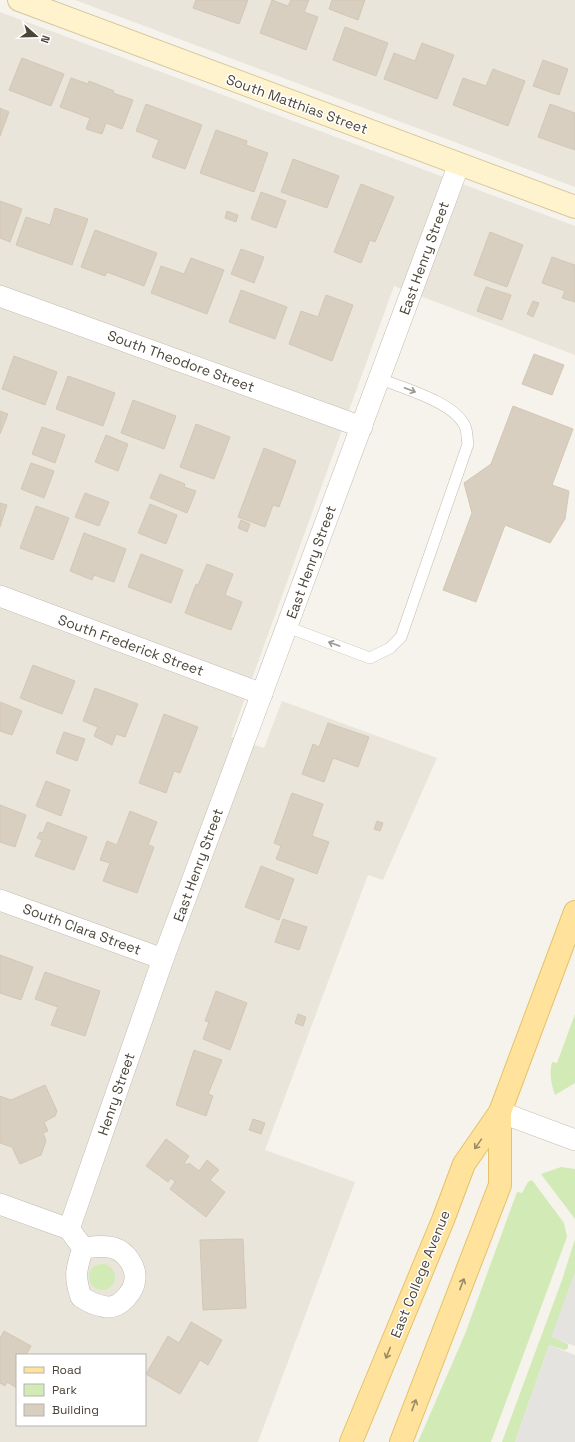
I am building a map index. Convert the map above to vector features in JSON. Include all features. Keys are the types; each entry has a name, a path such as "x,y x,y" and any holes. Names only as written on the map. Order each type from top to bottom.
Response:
{"main road":[{"name":"East College Avenue","path":"351,1442 440,1227 464,1164 500,1112 575,912"},
{"name":"East College Avenue","path":"401,1442 500,1185 500,1112"}],"street":[{"name":"South Matthias Street","path":"19,0 575,207"},
{"name":"East Henry Street","path":"163,959 459,164"},
{"name":"South Theodore Street","path":"0,296 362,427"},
{"name":"South Frederick Street","path":"0,596 262,694"},
{"name":"South Clara Street","path":"0,900 163,959"},
{"name":"Henry Street","path":"70,1229 163,959"},
{"path":"500,1112 575,1140"},
{"path":"0,1204 70,1229 83,1248"}],"lane":[{"path":"287,628 370,658 390,648 401,637 468,444 466,428 456,414 440,402 380,379"}],"shaded area":[{"path":"75,0 575,0 575,187"},
{"path":"0,12 575,226 575,355 394,286 231,737 264,748 282,701 437,758 383,880 368,875 265,1150 355,1182 258,1442 0,1442"},
{"path":"575,1273 575,1346 551,1337"},
{"path":"549,1345 575,1355 575,1442 515,1442"}],"green space":[{"path":"575,1014 575,1083 555,1095 551,1078 552,1062 557,1063"},
{"path":"561,1167 575,1169 575,1219 541,1174"},
{"path":"532,1180 564,1223 567,1237 491,1442 418,1442 465,1334 517,1192 522,1193 528,1182"},
{"path":"575,1239 575,1273 552,1337 568,1344 568,1348 565,1350 549,1345 515,1442 502,1442 562,1280"},
{"path":"102,1264 111,1268 115,1277 111,1286 102,1290 93,1286 89,1277 93,1268"}],"building":[{"path":"196,0 248,0 239,24 193,8"},
{"path":"272,0 288,6 291,0 309,0 304,12 318,17 306,50 260,33"},
{"path":"332,0 365,0 358,20 329,9"},
{"path":"345,27 388,43 376,76 333,60"},
{"path":"422,43 454,55 437,99 384,79 394,53 415,61"},
{"path":"22,58 64,74 51,106 9,90"},
{"path":"543,60 568,69 559,95 533,86"},
{"path":"493,69 525,81 508,126 453,105 463,78 486,86"},
{"path":"71,78 88,84 89,81 114,91 113,93 133,100 122,129 106,123 102,134 86,129 90,118 60,107"},
{"path":"146,104 202,125 185,169 152,157 159,140 136,131"},
{"path":"550,104 575,113 575,150 538,137"},
{"path":"0,108 9,112 0,136"},
{"path":"216,130 247,141 246,145 268,153 254,192 200,173"},
{"path":"293,159 339,176 327,208 281,192"},
{"path":"361,184 394,197 375,242 370,240 361,263 334,252"},
{"path":"261,192 286,201 276,228 251,219"},
{"path":"0,201 22,209 10,242 0,238"},
{"path":"55,208 88,219 72,265 16,245 26,217 50,225"},
{"path":"227,211 238,215 236,222 225,218"},
{"path":"95,230 157,253 144,286 107,272 105,276 81,267"},
{"path":"490,232 523,245 507,287 474,275"},
{"path":"241,249 264,257 254,283 231,274"},
{"path":"552,257 575,265 575,302 562,298 565,291 542,283"},
{"path":"191,258 224,270 207,314 151,293 161,266 184,274"},
{"path":"486,287 511,295 502,320 477,311"},
{"path":"241,290 287,307 275,339 229,322"},
{"path":"326,295 353,305 332,361 289,344 301,311 318,317"},
{"path":"533,301 539,303 533,317 527,314"},
{"path":"534,354 564,365 552,395 522,384"},
{"path":"14,356 57,372 45,405 2,389"},
{"path":"68,376 115,393 103,426 56,409"},
{"path":"133,400 176,416 164,449 121,433"},
{"path":"513,406 573,429 552,485 569,491 565,519 550,543 505,525 476,602 443,590 472,513 464,483 491,464"},
{"path":"0,411 8,414 0,434"},
{"path":"196,424 230,437 214,479 180,467"},
{"path":"42,427 65,435 55,463 32,454"},
{"path":"106,435 128,444 118,471 95,462"},
{"path":"264,448 296,461 279,507 273,505 265,527 238,517"},
{"path":"31,463 54,471 44,498 21,489"},
{"path":"160,474 185,484 184,487 196,491 187,513 150,498"},
{"path":"85,493 109,502 99,526 75,517"},
{"path":"0,503 7,505 0,527"},
{"path":"150,504 177,515 166,544 138,533"},
{"path":"36,506 69,518 53,560 20,548"},
{"path":"241,520 250,524 247,532 238,528"},
{"path":"84,533 126,549 114,582 94,575 92,580 70,571"},
{"path":"141,554 183,570 171,603 128,587"},
{"path":"207,564 233,574 225,595 242,602 231,630 185,613 196,584 198,585"},
{"path":"33,665 75,681 62,714 20,698"},
{"path":"95,688 138,704 125,737 116,734 112,745 94,736 98,727 83,721"},
{"path":"0,702 22,711 12,735 0,731"},
{"path":"164,714 198,727 180,773 174,771 166,793 139,783"},
{"path":"328,723 369,737 358,767 333,758 324,782 302,774 313,744 319,747"},
{"path":"64,732 85,739 77,761 56,753"},
{"path":"46,781 70,790 61,816 36,806"},
{"path":"292,793 323,804 312,836 329,842 317,874 276,859 281,846 274,843"},
{"path":"0,805 26,815 15,847 0,842"},
{"path":"130,811 157,822 148,845 154,847 137,893 103,881 110,863 100,860 107,841 117,845"},
{"path":"377,821 383,823 380,831 374,829"},
{"path":"47,822 87,837 74,870 35,856 42,840 37,838 40,832 43,833"},
{"path":"261,866 294,879 279,920 245,907"},
{"path":"283,919 307,927 299,950 275,942"},
{"path":"0,955 33,967 21,1000 0,993"},
{"path":"45,972 100,991 85,1036 51,1025 58,1007 35,999"},
{"path":"216,991 247,1003 230,1050 203,1039 209,1022 205,1021"},
{"path":"298,1014 306,1017 303,1026 295,1023"},
{"path":"194,1050 222,1060 208,1094 213,1096 206,1116 176,1105"},
{"path":"45,1085 57,1111 55,1116 44,1122 48,1131 43,1133 46,1141 41,1155 20,1164 12,1147 0,1143 0,1096 11,1100"},
{"path":"253,1119 265,1123 261,1134 249,1130"},
{"path":"166,1139 189,1156 184,1163 187,1165 189,1163 199,1171 207,1160 219,1170 210,1180 225,1192 206,1217 170,1189 175,1182 171,1178 168,1182 146,1166"},
{"path":"243,1239 246,1308 203,1310 200,1240"},
{"path":"191,1322 222,1340 208,1365 200,1360 180,1394 146,1374 168,1336 179,1343"},
{"path":"4,1331 31,1346 27,1354 16,1354 16,1387 7,1382 5,1386 0,1383 0,1338"}]}
